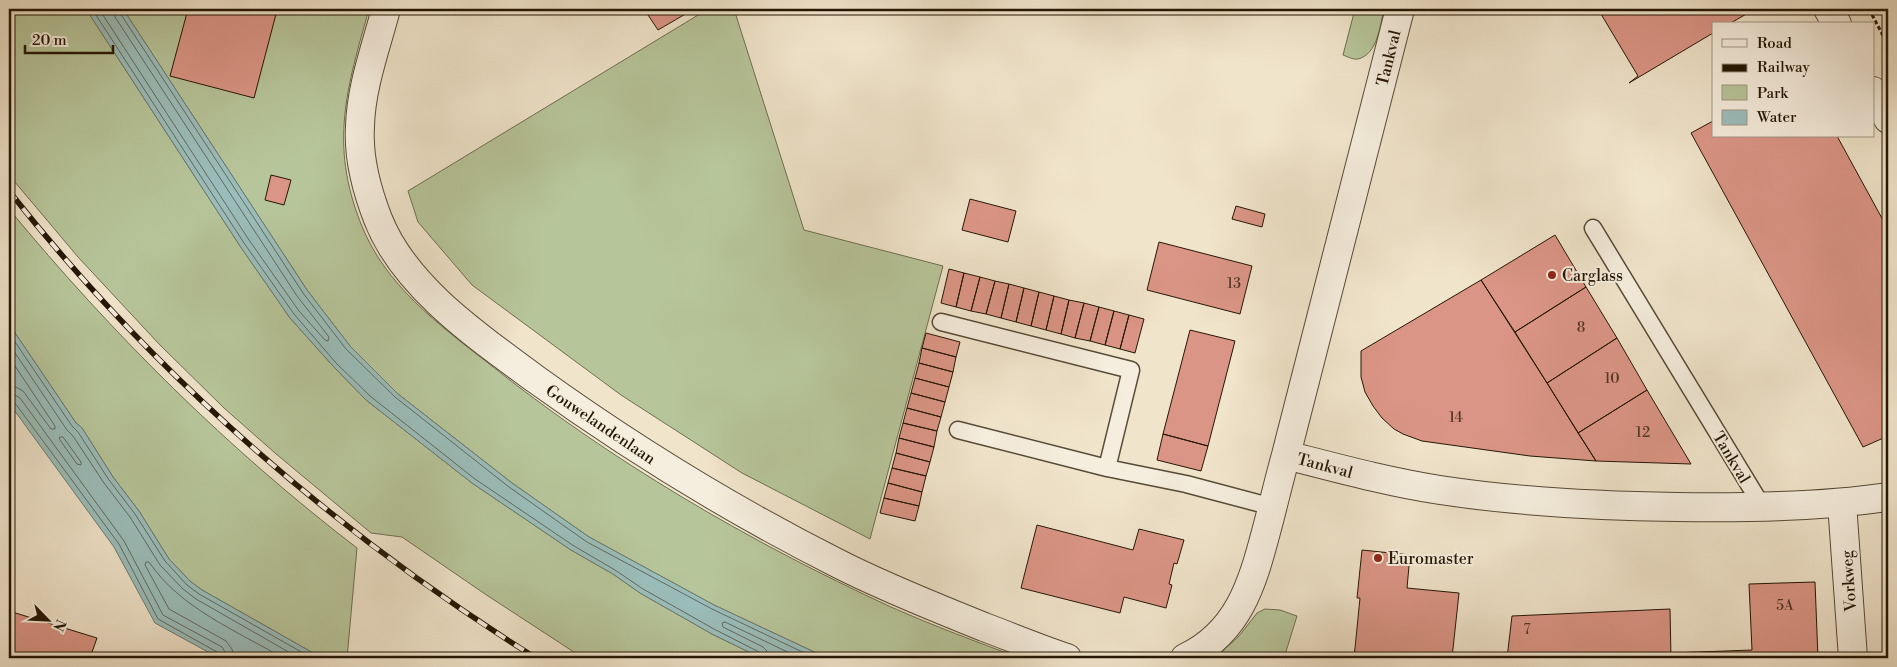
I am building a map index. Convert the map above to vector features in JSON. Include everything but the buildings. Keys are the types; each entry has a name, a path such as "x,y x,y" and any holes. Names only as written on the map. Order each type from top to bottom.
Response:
{"street":[{"name":"Gouwelandenlaan","path":"386,9 361,109 359,129 364,169 378,219 391,246 409,271 437,300 512,362 578,410 653,460 706,491 848,569 941,610 1067,658"},
{"name":"Tankval","path":"1400,9 1286,455 1361,474 1440,490 1522,500 1601,506 1718,508 1842,503 1888,496"},
{"path":"1828,9 1836,22"},
{"path":"1874,93 1888,119"},
{"path":"1185,658 1207,646 1220,634 1234,618 1243,602 1258,563 1286,455"},
{"name":"Vorkweg","path":"1842,503 1853,658"}],"lane":[{"name":"Tankval","path":"1593,228 1762,506"},
{"path":"941,322 1131,370 1107,468"},
{"path":"958,430 1107,468 1186,484 1273,507"}],"path":[{"path":"1869,9 1888,45"}],"green space":[{"path":"9,9 86,9 240,246 290,318 366,400 472,483 571,550 613,574 640,593 712,634 761,658 583,658 402,537 371,533 275,453 224,408 159,344 78,257 9,175"},
{"path":"123,9 369,9 348,90 344,141 346,167 351,195 371,246 384,266 415,302 450,333 535,399 632,466 682,497 733,527 838,582 891,607 1020,658 827,658 714,605 589,537 512,483 398,394 350,346 307,290"},
{"path":"708,9 734,9 804,230 943,266 870,539 742,473 621,395 472,285 418,222 408,191"},
{"path":"1355,9 1384,9 1374,45 1365,56 1358,59 1343,55"},
{"path":"9,209 89,301 173,388 263,471 357,548 347,658 322,658 202,590 190,581 169,559 139,511 113,477 82,428 76,423 9,324"},
{"path":"1265,609 1280,610 1297,616 1284,658 1215,658 1239,636 1257,613"}],"water":[{"path":"86,9 123,9 307,290 350,346 398,394 512,483 589,537 714,605 827,658 761,658 712,634 640,593 613,574 571,550 472,483 366,400 290,318 240,246"},
{"path":"9,324 76,423 82,428 113,477 139,511 169,559 190,581 202,590 322,658 219,658 155,623 114,547 9,403"}],"railway":[{"path":"9,191 65,259 125,324 187,387 252,447 320,504 390,558 462,610 536,658"}],"place":[{"name":"Carglass","path":"1552,275"},
{"name":"Euromaster","path":"1378,558"}]}
